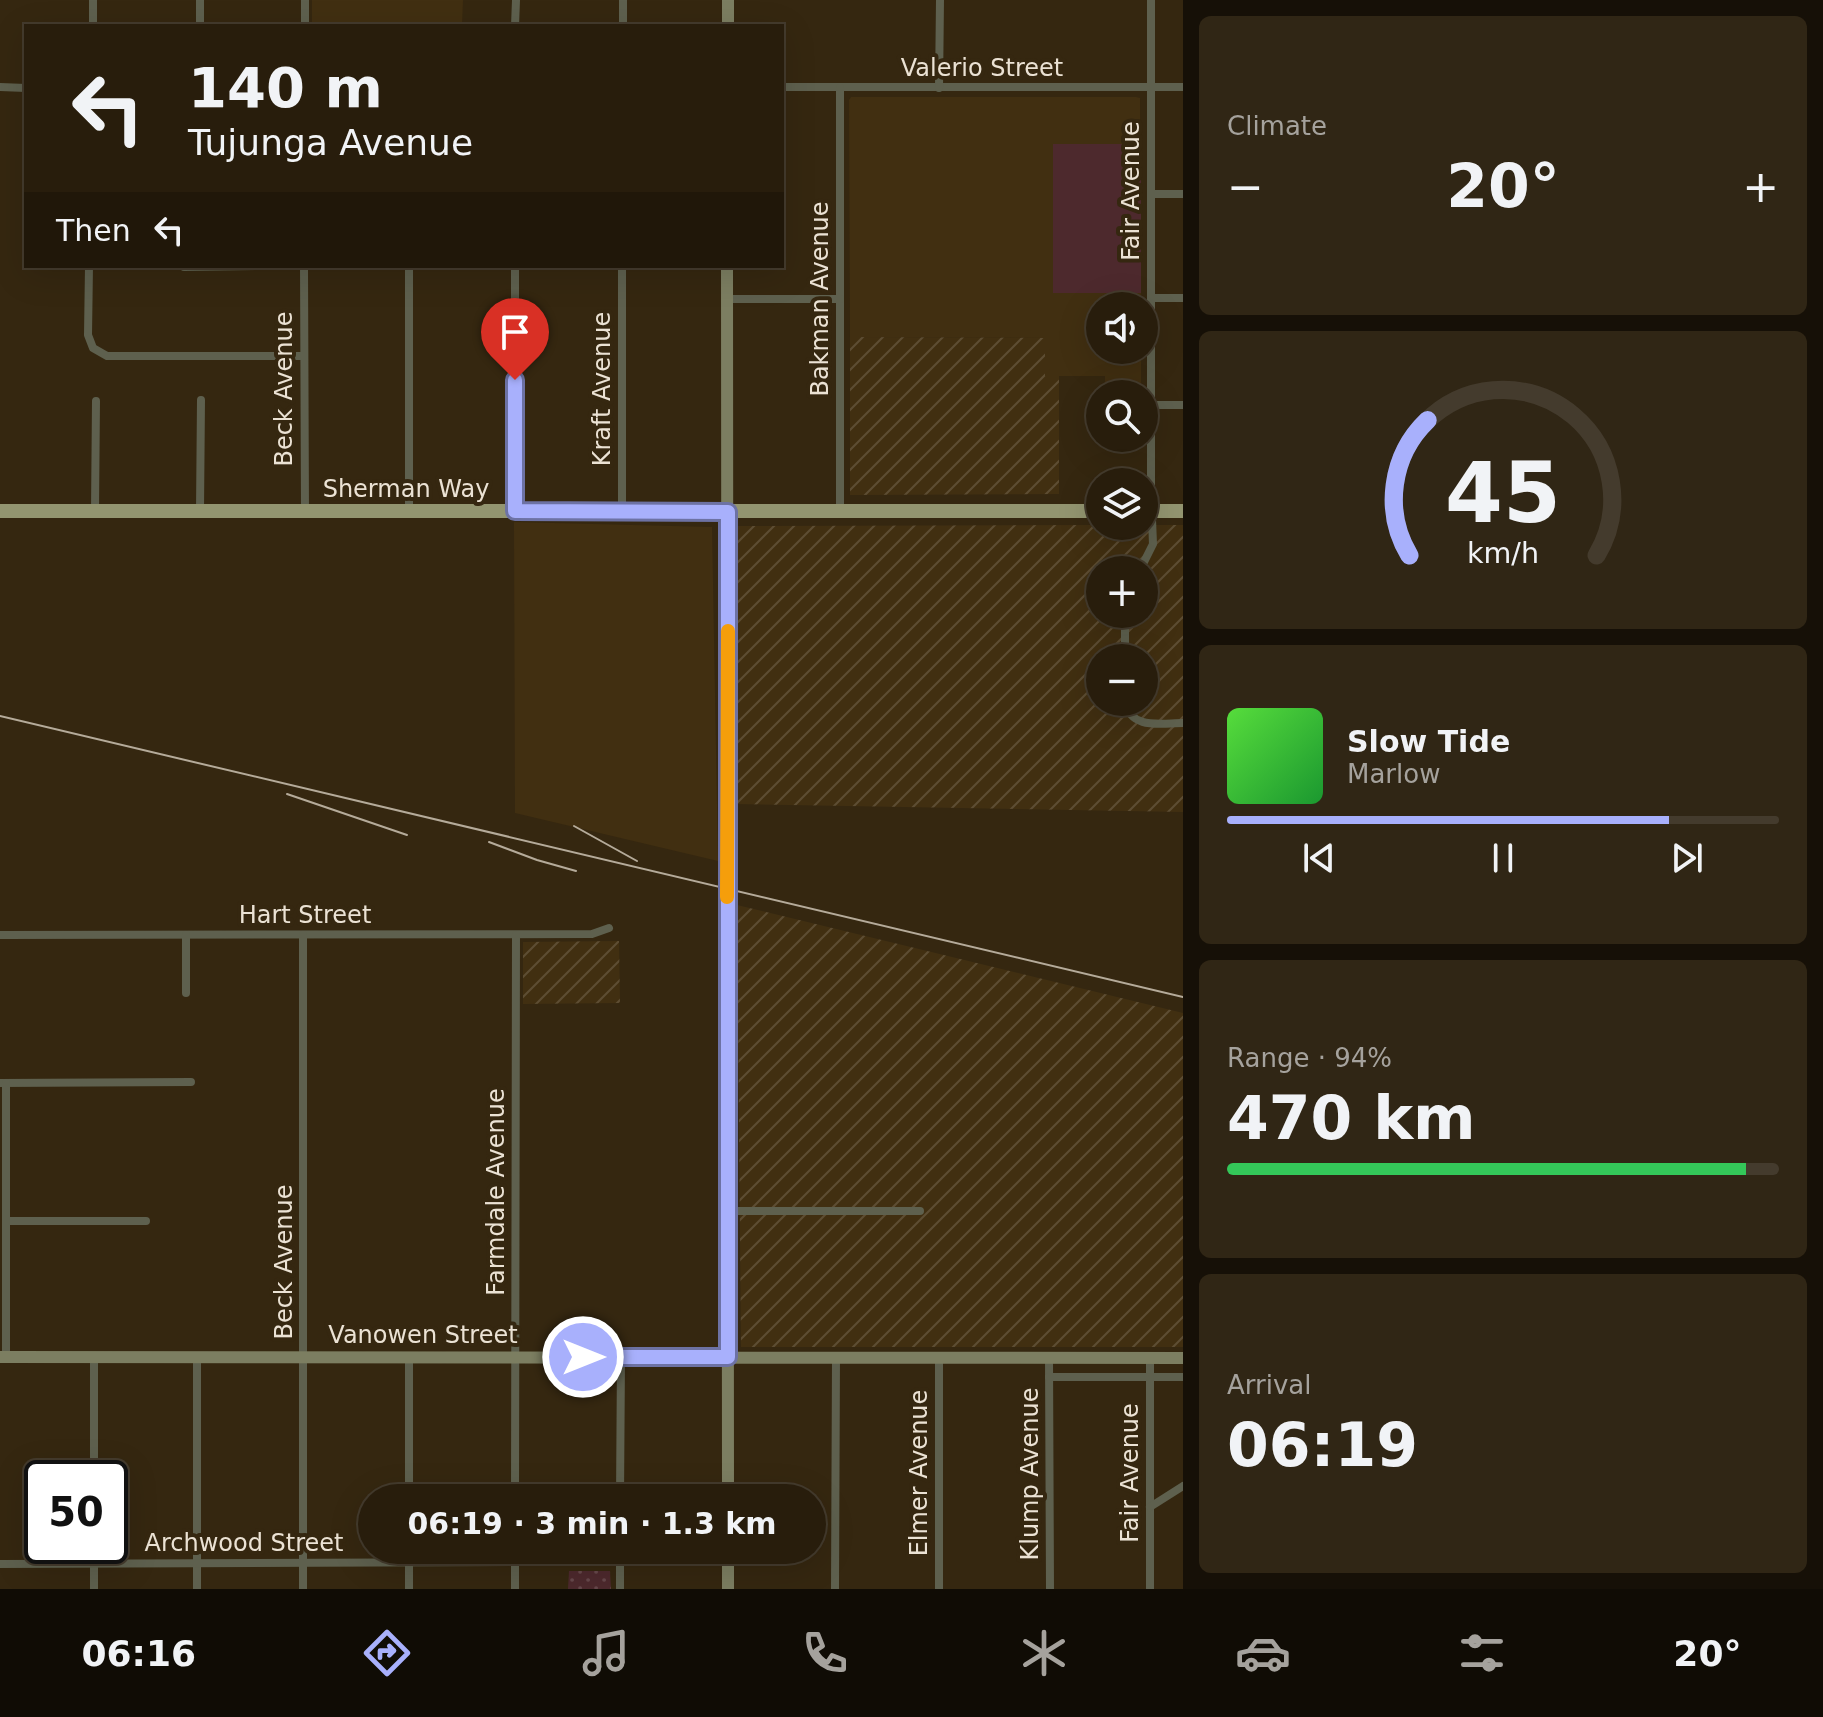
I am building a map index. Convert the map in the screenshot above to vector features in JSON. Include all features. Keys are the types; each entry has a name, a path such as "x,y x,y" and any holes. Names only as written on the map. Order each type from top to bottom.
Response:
{"main road":[{"name":"Sherman Way","path":"0,511 1086,511"},
{"path":"1158,511 1183,511"}],"street":[{"path":"93,0 93,24"},
{"path":"200,0 200,24"},
{"path":"305,0 305,24"},
{"path":"515,24 516,0"},
{"path":"623,0 623,24"},
{"path":"728,0 728,24"},
{"path":"939,88 940,0"},
{"name":"Fair Avenue","path":"1151,0 1151,292"},
{"path":"0,87 24,88"},
{"name":"Valerio Street","path":"784,87 1183,87"},
{"name":"Bakman Avenue","path":"840,88 840,511"},
{"path":"1151,194 1183,194"},
{"path":"89,268 88,335 93,348 107,356 304,356"},
{"name":"Beck Avenue","path":"304,268 305,511"},
{"path":"409,268 409,511"},
{"path":"515,268 515,511"},
{"name":"Kraft Avenue","path":"622,268 622,512"},
{"path":"727,268 728,1484"},
{"path":"1158,298 1183,298"},
{"path":"727,299 840,299"},
{"path":"200,511 201,400"},
{"path":"95,511 96,401"},
{"path":"1158,405 1183,405"},
{"path":"1130,716 1143,723 1183,723"},
{"name":"Hart Street","path":"0,935 516,935 592,934 609,928"},
{"path":"186,935 186,993"},
{"name":"Beck Avenue","path":"303,935 303,1589"},
{"name":"Farmdale Avenue","path":"515,1484 516,935"},
{"path":"3,1357 6,1221 3,1083 191,1082"},
{"path":"728,1211 920,1211"},
{"path":"6,1221 146,1221"},
{"name":"Vanowen Street","path":"3,1357 1183,1358"},
{"path":"94,1357 94,1460"},
{"path":"197,1357 197,1589"},
{"path":"409,1357 409,1484"},
{"path":"620,1484 621,1357"},
{"path":"835,1589 836,1357"},
{"name":"Elmer Avenue","path":"939,1358 939,1589"},
{"name":"Klump Avenue","path":"1049,1358 1050,1589"},
{"name":"Fair Avenue","path":"1150,1358 1150,1589"},
{"path":"1049,1377 1183,1377"},
{"path":"1150,1507 1183,1486"},
{"name":"Archwood Street","path":"128,1563 358,1562"},
{"name":"Archwood Street","path":"0,1564 24,1564"},
{"path":"94,1564 94,1589"},
{"path":"409,1564 409,1589"},
{"path":"515,1564 515,1589"},
{"path":"620,1564 620,1589"},
{"path":"728,1564 728,1589"}],"shaded area":[{"path":"312,0 463,0 462,24 312,24"},
{"path":"851,97 1140,98 1141,292 1086,292 1086,364 1141,364 1141,380 1105,380 1105,376 1045,376 1044,338 850,337"},
{"path":"1053,144 1141,144 1141,292 1053,293"},
{"path":"850,337 1045,338 1045,376 1059,376 1059,494 850,495"},
{"path":"514,522 712,527 718,861 515,813"},
{"path":"1086,525 1086,540 1158,540 1158,525 1183,525 1183,812 736,804 737,526"},
{"path":"737,905 1183,1013 1183,1347 741,1347"},
{"path":"619,941 620,1003 523,1004 523,942"},
{"path":"569,1571 610,1571 611,1589 568,1589"}],"railway":[{"path":"0,716 1183,997"},
{"path":"287,794 407,835"},
{"path":"574,826 637,861"},
{"path":"489,842 576,871"}],"slow traffic":[{"path":"727,897 728,631"}],"route":[{"path":"515,380 515,511 728,512 728,1357 583,1357"}]}
